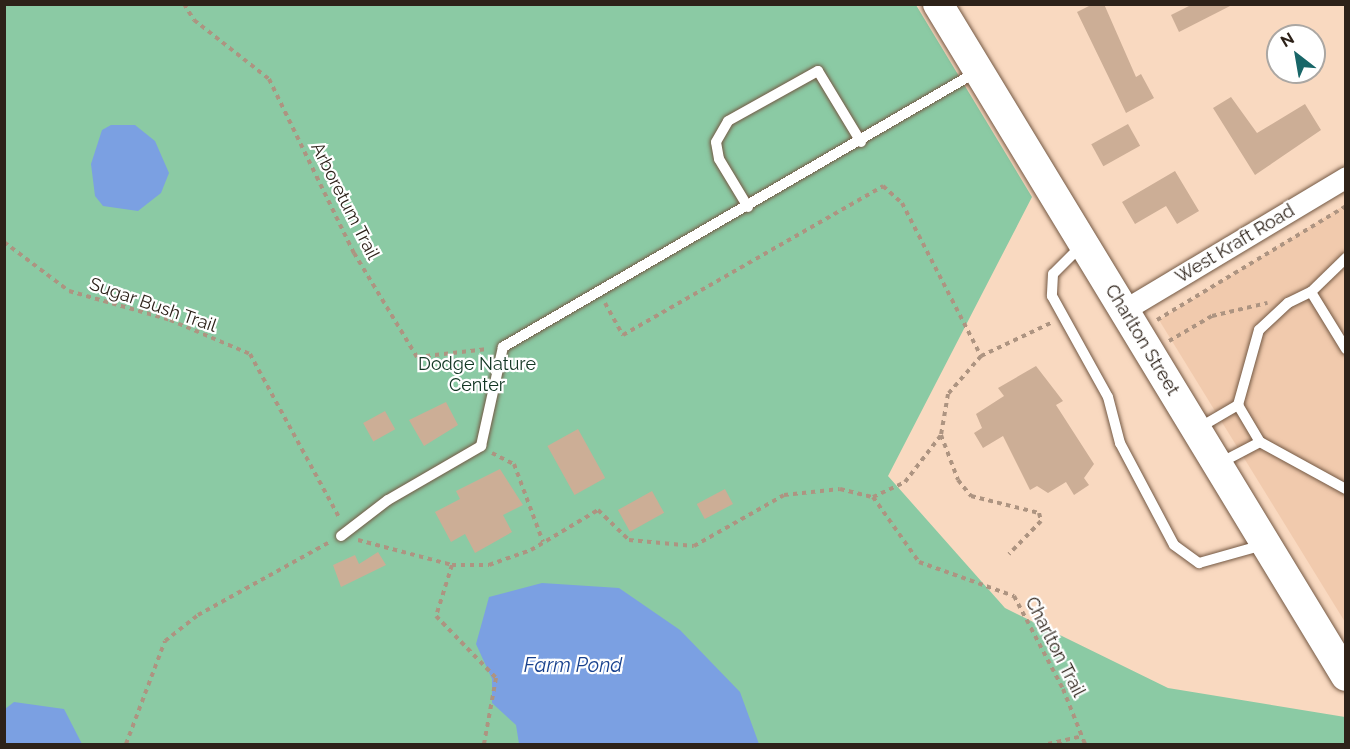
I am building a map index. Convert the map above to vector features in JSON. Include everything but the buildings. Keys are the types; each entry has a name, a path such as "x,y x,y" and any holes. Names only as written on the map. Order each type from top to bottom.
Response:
{"street":[{"name":"Charlton Street","path":"938,4 1346,676"},
{"name":"West Kraft Road","path":"1124,310 1346,177"}],"lane":[{"path":"748,207 720,159 716,142 728,121 818,71 861,141"},
{"path":"344,534 388,500 481,446 502,347 600,295 978,71"},
{"path":"1083,244 1053,274 1052,296 1108,397 1120,443 1181,555 1208,562 1265,543"},
{"path":"1196,430 1238,405 1259,330 1288,303 1311,292 1346,258"},
{"path":"1311,292 1346,349"},
{"path":"1238,405 1260,442 1346,489"},
{"path":"1217,465 1260,442"}],"path":[{"name":"Arboretum Trail","path":"184,4 194,20 269,79 354,253 417,357 502,347"},
{"path":"600,295 623,335 883,186 902,203 981,356"},
{"path":"1156,320 1346,206"},
{"name":"Sugar Bush Trail","path":"4,242 69,291 170,320 250,354 344,534"},
{"path":"1169,341 1248,304 1288,303"},
{"path":"126,744 165,641 198,615 344,534 452,565 489,566 543,542 598,510 629,540 694,546 784,495 840,489 873,497 905,482 941,435 948,394 981,356 1062,317"},
{"path":"941,435 958,480 971,496 1039,513 1041,521 1009,554"},
{"path":"481,446 514,464 543,542"},
{"name":"Charlton Trail","path":"873,497 918,562 1014,596 1085,744"},
{"path":"452,565 436,616 470,654 496,678 493,708 484,744"},
{"path":"1048,744 1082,736"}],"shaded area":[{"path":"1345,205 1345,622 1159,320"}],"green space":[{"name":"Dodge Nature Center","path":"4,5 916,5 1032,197 888,476 1005,608 1168,688 1345,717 1345,744 5,744"}],"water":[{"path":"111,125 135,125 155,141 169,173 161,193 138,211 103,206 95,196 91,164 102,130"},
{"name":"Farm Pond","path":"542,583 619,588 680,630 740,692 759,744 519,744 516,725 492,703 492,679 476,644 489,597"},
{"path":"14,702 64,709 82,744 5,744 5,709"}]}
